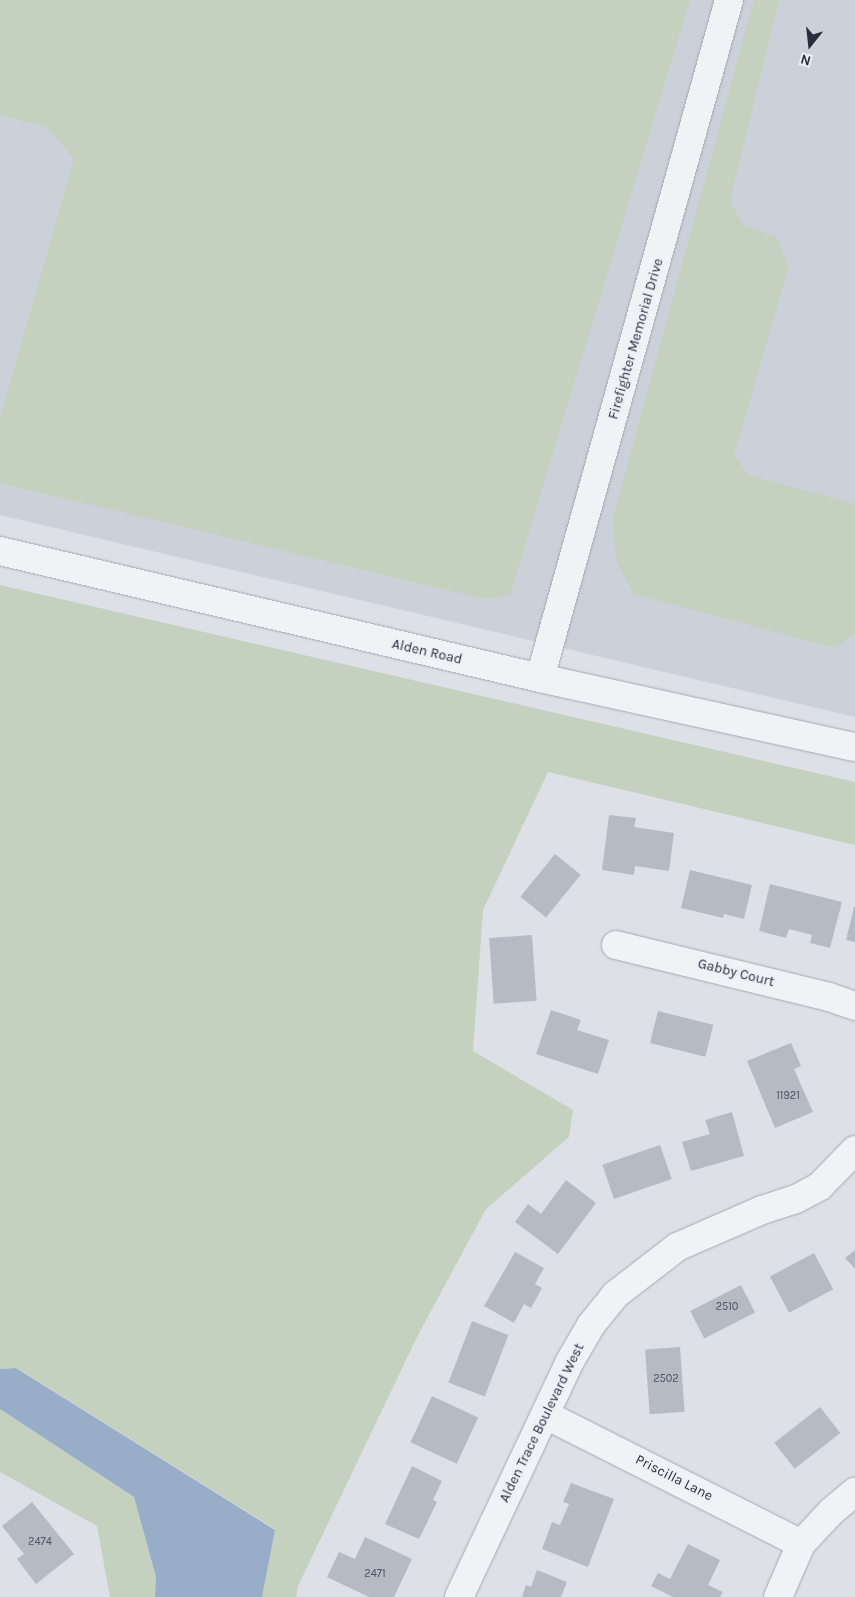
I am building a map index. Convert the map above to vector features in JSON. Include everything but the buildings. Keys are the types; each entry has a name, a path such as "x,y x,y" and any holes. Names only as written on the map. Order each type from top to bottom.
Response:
{"street":[{"name":"Firefighter Memorial Drive","path":"540,678 730,0"},
{"name":"Alden Road","path":"0,550 540,678 855,747"},
{"name":"Gabby Court","path":"616,945 829,997 855,1006"},
{"name":"Alden Trace Boulevard West","path":"459,1597 569,1363 591,1325 614,1295 677,1247 762,1210 796,1200 820,1186 855,1150"},
{"name":"Priscilla Lane","path":"546,1415 801,1544"},
{"path":"778,1597 801,1544 832,1510 855,1492"}],"shaded area":[{"path":"0,0 855,0 855,717 0,515"}],"green space":[{"path":"0,0 690,0 510,595 485,599 0,483 0,418 74,159 47,127 0,115"},
{"path":"754,0 779,0 730,201 744,226 776,237 789,266 734,455 748,475 855,504 855,634 835,648 634,594 616,561 613,518"},
{"path":"0,585 855,782 855,845 548,772 483,910 473,1051 573,1110 569,1137 486,1209 417,1337 298,1586 296,1597 262,1597 275,1529 17,1368 0,1369"},
{"path":"0,1409 134,1497 156,1577 155,1597 110,1597 97,1526 0,1472"}],"water":[{"path":"16,1368 275,1530 262,1597 155,1597 156,1577 134,1497 0,1409 0,1369"}]}
